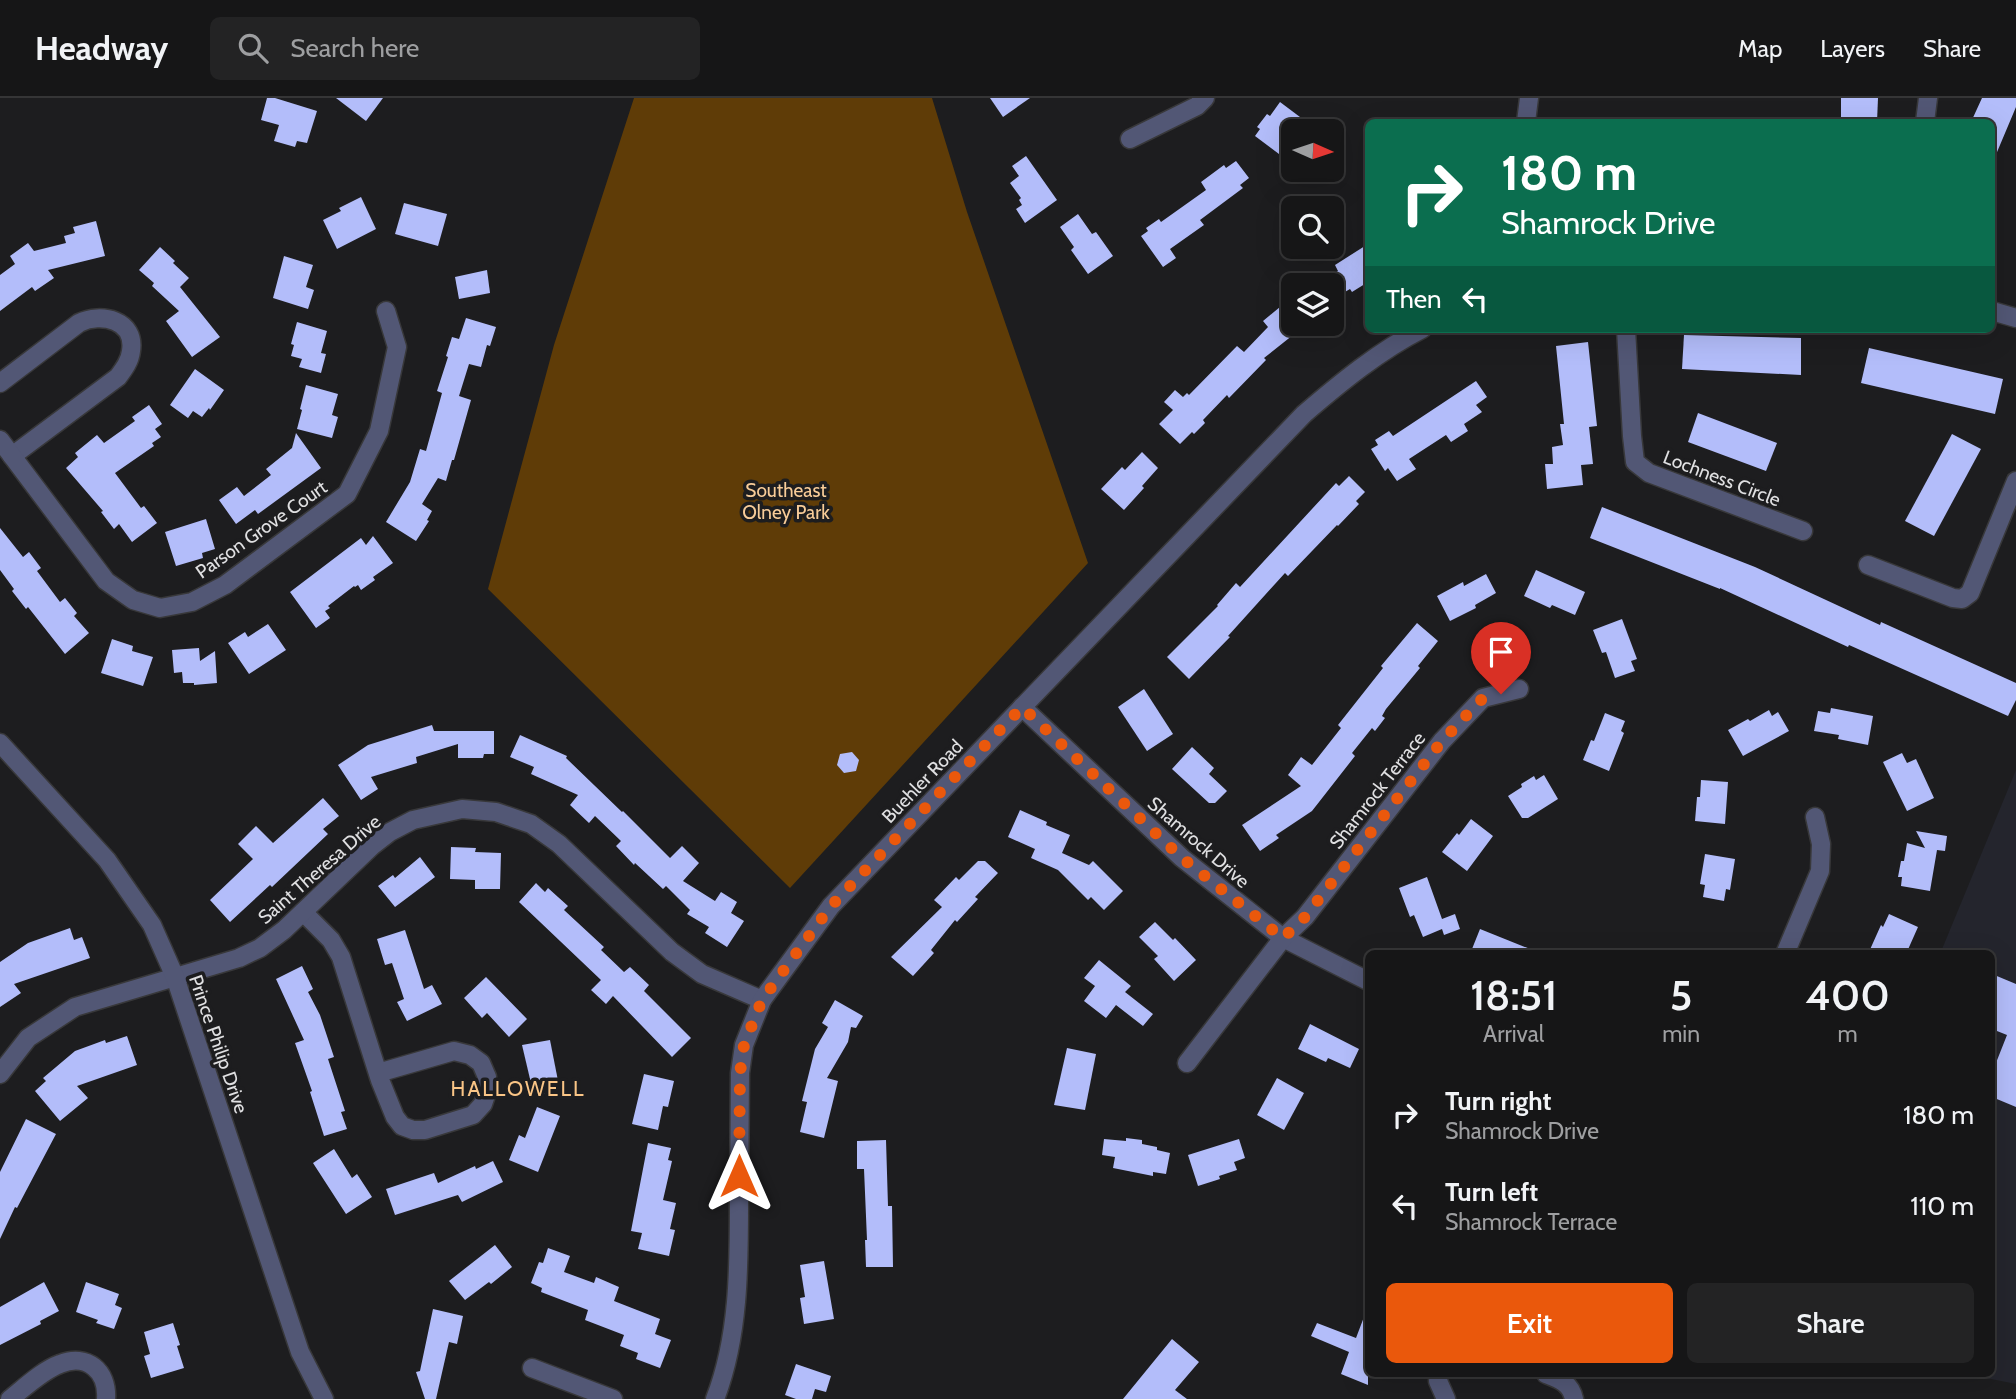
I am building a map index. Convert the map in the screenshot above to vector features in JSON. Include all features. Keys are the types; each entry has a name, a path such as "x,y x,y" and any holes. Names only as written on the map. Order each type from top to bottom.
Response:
{"street":[{"path":"1130,139 1197,106 1205,98"},
{"path":"1526,119 1529,98"},
{"path":"1925,119 1928,98"},
{"name":"Parson Grove Court","path":"0,440 106,581 133,600 160,608 192,602 225,585 347,494 379,431 397,347 386,311"},
{"path":"1995,312 2016,318"},
{"path":"0,383 88,318 110,318 125,328 131,339 132,349 118,377 12,456"},
{"name":"Buehler Road","path":"715,1399 721,1385 733,1328 739,1264 740,1073 744,1045 762,1000 831,906 1304,414 1334,388 1400,340 1414,333"},
{"name":"Lochness Circle","path":"1626,333 1635,462 1649,473 1803,531"},
{"path":"1868,565 1962,600 1970,593 2016,481"},
{"name":"Shamrock Terrace","path":"1187,1063 1283,938 1305,917 1442,741 1483,698 1519,689"},
{"name":"Shamrock Drive","path":"1022,707 1182,858 1283,938 1365,979"},
{"name":"Prince Philip Drive","path":"0,743 107,860 152,925 175,977 300,1352 324,1399"},
{"name":"Saint Theresa Drive","path":"0,1074 28,1038 75,1007 239,958 260,948 284,930 390,832 412,820 462,809 496,812 531,824 559,844 672,952 702,974 762,1000"},
{"path":"1787,950 1820,872 1821,844 1815,817"},
{"path":"303,912 331,940 341,957 378,1073 395,1117 402,1126 425,1130 473,1115 483,1104 488,1089 481,1063 470,1055 454,1051 378,1073"},
{"path":"10,1399 55,1366 72,1361 97,1368 105,1384 106,1399"},
{"path":"532,1368 613,1399"},
{"path":"1439,1377 1438,1381 1446,1399"},
{"path":"1553,1377 1563,1381 1572,1391 1574,1399"}],"shaded area":[{"path":"2016,770 2016,1384 1981,1377 1995,1377 1995,950 1942,950"}],"green space":[{"name":"Southeast Olney Park","path":"634,98 932,98 967,212 1088,563 790,888 488,589 554,345"}],"building":[{"path":"267,98 317,111 307,143 297,141 295,147 274,141 279,125 261,120"},
{"path":"336,98 383,98 366,121"},
{"path":"990,98 1030,98 1003,117"},
{"path":"1841,98 1878,98 1877,119 1841,119"},
{"path":"1982,98 2016,98 2016,107 1995,157 1995,119 1972,119"},
{"path":"1280,102 1303,119 1281,119 1279,154 1255,136 1260,129 1257,127 1267,114 1270,116"},
{"path":"1026,156 1057,200 1025,223 1016,209 1022,205 1019,200 1021,198 1010,183 1019,176 1012,166"},
{"path":"1236,161 1249,178 1240,185 1243,188 1200,220 1204,225 1170,249 1176,258 1163,267 1141,236 1148,231 1146,228 1159,219 1161,222 1206,190 1201,182 1224,165 1226,168"},
{"path":"361,197 376,229 337,249 323,220"},
{"path":"404,203 447,214 438,246 395,234"},
{"path":"1078,214 1092,234 1096,232 1113,256 1088,274 1071,250 1074,247 1060,227"},
{"path":"96,221 105,256 48,270 54,278 35,291 32,287 0,311 0,275 15,264 10,256 28,243 34,251 66,243 64,236 75,233 73,227"},
{"path":"1365,246 1365,284 1352,292 1350,289 1344,292 1344,273 1335,273 1338,271 1335,265"},
{"path":"160,247 189,278 180,287 220,337 192,357 166,321 179,311 139,270"},
{"path":"284,256 313,265 306,287 314,290 308,309 273,298"},
{"path":"487,270 490,293 459,299 455,277"},
{"path":"1281,306 1281,336 1292,336 1264,358 1266,360 1229,398 1227,395 1203,420 1205,423 1180,444 1159,424 1173,410 1164,402 1175,390 1183,397 1187,393 1189,395 1237,346 1244,352 1268,327 1263,321"},
{"path":"466,318 496,327 490,346 487,345 481,367 469,364 459,396 471,400 454,460 446,481 438,478 422,504 432,511 416,541 386,522 410,482 420,449 426,451 442,393 437,391 448,357 446,356 452,337 459,339"},
{"path":"297,322 327,331 321,353 326,354 321,373 299,367 302,359 291,356"},
{"path":"1684,335 1801,338 1801,375 1682,369"},
{"path":"1588,342 1597,426 1589,427 1593,464 1581,465 1583,485 1547,489 1545,464 1553,464 1552,447 1563,445 1560,424 1564,424 1556,346"},
{"path":"1869,348 2003,379 1995,414 1861,383"},
{"path":"195,369 224,390 202,417 193,411 188,418 170,405"},
{"path":"1476,381 1487,397 1476,405 1482,412 1464,424 1468,431 1451,442 1446,435 1409,459 1416,469 1397,481 1388,468 1385,471 1371,449 1378,445 1375,440 1389,431 1393,436"},
{"path":"306,385 338,394 332,415 338,417 332,438 297,429"},
{"path":"149,405 162,424 155,429 161,437 152,443 154,446 115,473 141,508 144,506 157,523 132,542 119,524 114,529 101,512 103,511 66,468 78,457 75,453 97,435 104,443 135,421 132,417"},
{"path":"1698,413 1777,443 1766,471 1688,442"},
{"path":"296,433 321,468 258,514 255,510 236,524 219,500 237,487 244,496 271,475 266,469 292,448"},
{"path":"1952,434 1981,449 1934,536 1905,521"},
{"path":"1142,452 1158,468 1124,510 1101,489 1122,467 1125,470"},
{"path":"1349,476 1365,492 1356,501 1359,504 1288,576 1285,573 1228,636 1230,637 1189,679 1167,657 1218,606 1236,583 1240,587 1336,483 1339,486"},
{"path":"1602,507 1755,567 1880,625 1881,622 2016,683 2016,700 2008,716 1720,588 1590,538"},
{"path":"206,519 215,549 202,553 203,558 176,566 165,532"},
{"path":"0,528 23,557 29,552 41,568 37,571 60,602 65,598 77,613 74,616 89,633 65,654 12,591 14,589 0,570"},
{"path":"373,536 393,563 373,577 375,580 361,590 358,585 354,586 328,606 330,608 325,611 330,618 316,628 290,592 361,538 366,545"},
{"path":"1536,570 1585,592 1575,615 1552,605 1550,608 1524,596"},
{"path":"1486,574 1496,593 1475,605 1476,608 1450,621 1437,596 1463,582 1464,586"},
{"path":"1622,619 1637,659 1631,661 1635,671 1615,678 1606,652 1602,653 1593,630"},
{"path":"1417,623 1438,641 1418,666 1420,668 1386,709 1382,716 1385,718 1375,731 1372,728 1352,753 1355,756 1312,811 1276,835 1279,838 1260,851 1242,825 1301,786 1288,775 1301,757 1312,765 1341,728 1338,725 1383,668 1381,666"},
{"path":"268,624 286,650 249,674 228,643 245,632 248,637"},
{"path":"112,639 133,646 132,651 153,657 143,686 101,673"},
{"path":"199,648 200,661 215,651 217,683 183,683 182,672 174,673 172,650"},
{"path":"1144,689 1173,734 1147,751 1118,707"},
{"path":"1831,708 1873,716 1868,745 1838,739 1839,735 1814,731 1818,711 1830,713"},
{"path":"1769,710 1772,716 1778,712 1789,731 1743,756 1728,730"},
{"path":"1605,713 1625,721 1621,731 1624,733 1609,771 1583,760"},
{"path":"432,725 434,731 494,731 494,754 484,754 483,758 458,758 458,744 416,757 417,763 371,777 378,789 361,800 338,765 368,745"},
{"path":"520,735 567,756 566,758 670,858 682,846 699,863 683,881 715,901 721,892 737,902 731,913 744,921 727,947 705,933 709,927 687,914 690,910 666,886 663,889 635,863 634,865 616,846 621,841 595,816 589,823 570,805 578,795 531,774 534,767 510,757"},
{"path":"1192,747 1214,768 1209,774 1227,791 1215,803 1209,803 1172,769"},
{"path":"852,752 859,760 856,771 844,773 837,765 840,754"},
{"path":"1902,753 1907,763 1916,759 1934,798 1907,811 1883,762"},
{"path":"1544,775 1558,799 1528,818 1522,818 1508,796 1534,776 1536,780"},
{"path":"1701,780 1728,782 1725,824 1695,821"},
{"path":"323,798 339,816 323,829 328,834 230,922 210,900 253,859 238,844 256,826 273,843"},
{"path":"1020,810 1070,835 1062,853 1089,865 1093,861 1123,891 1104,910 1091,897 1088,900 1058,870 1031,858 1035,849 1008,837"},
{"path":"1471,819 1493,836 1467,871 1442,852"},
{"path":"1916,831 1947,836 1945,851 1937,850 1930,891 1901,886 1902,877 1898,877 1907,843 1925,848"},
{"path":"451,847 476,848 475,852 501,853 500,889 475,889 475,880 450,879"},
{"path":"1705,854 1735,859 1730,890 1726,889 1724,901 1703,897 1705,885 1700,884"},
{"path":"420,857 435,877 395,907 378,886 393,875 395,878"},
{"path":"978,861 985,861 998,873 975,897 978,899 957,922 955,920 931,950 934,953 913,976 891,957 942,907 934,900 956,877 959,880"},
{"path":"1427,877 1442,919 1455,914 1460,929 1444,935 1442,929 1423,937 1414,915 1410,917 1399,888"},
{"path":"536,883 545,892 548,888 568,906 564,910 604,947 601,950 624,972 630,967 649,985 644,991 691,1038 672,1057 613,996 606,1004 591,990 601,980 519,902"},
{"path":"1889,914 1918,927 1908,950 1870,950 1881,925 1883,927"},
{"path":"1155,922 1196,960 1174,981 1154,959 1158,956 1139,937"},
{"path":"70,928 74,940 82,937 90,958 14,984 21,993 0,1007 0,962 28,943"},
{"path":"1480,929 1532,950 1472,950"},
{"path":"405,930 424,989 432,985 442,1004 407,1021 397,1002 404,999 392,963 385,965 377,939"},
{"path":"1099,960 1131,986 1125,992 1153,1014 1143,1026 1116,1005 1106,1018 1084,1001 1095,986 1084,978"},
{"path":"302,966 313,989 308,992 320,1015 334,1057 328,1059 345,1111 341,1112 347,1129 324,1136 295,1043 304,1040 276,979"},
{"path":"1995,975 2016,984 2016,1107 1995,1098 1995,1065 2007,1035 1995,1030"},
{"path":"486,977 527,1019 509,1037 487,1013 482,1018 464,998"},
{"path":"835,1000 863,1016 856,1028 851,1027 848,1042 827,1078 838,1081 824,1138 800,1132 807,1102 802,1101 815,1049 828,1027 822,1023"},
{"path":"1310,1024 1359,1049 1350,1068 1328,1058 1326,1062 1298,1049"},
{"path":"127,1036 137,1065 77,1086 88,1098 60,1121 35,1091 46,1081 43,1078 75,1051 105,1040 106,1043"},
{"path":"550,1040 560,1091 534,1096 522,1045"},
{"path":"1067,1048 1096,1054 1085,1110 1054,1105"},
{"path":"644,1074 674,1081 668,1107 663,1106 658,1130 632,1124"},
{"path":"1277,1078 1304,1093 1284,1130 1257,1115"},
{"path":"537,1107 560,1116 538,1172 509,1160 519,1135 525,1138"},
{"path":"26,1119 56,1134 0,1239 0,1172"},
{"path":"1126,1138 1142,1140 1142,1144 1170,1153 1166,1174 1153,1172 1153,1176 1113,1168 1115,1157 1102,1155 1104,1139 1126,1141"},
{"path":"1239,1139 1245,1158 1234,1162 1237,1170 1198,1186 1188,1155"},
{"path":"886,1140 888,1206 892,1206 893,1267 866,1267 864,1169 857,1169 857,1141"},
{"path":"648,1143 671,1148 668,1160 672,1161 663,1200 676,1203 670,1229 675,1230 669,1256 638,1249 642,1233 631,1231"},
{"path":"334,1149 352,1178 357,1174 372,1197 346,1214 313,1163"},
{"path":"493,1161 503,1182 462,1202 458,1195 395,1215 386,1189 434,1173 438,1183"},
{"path":"495,1245 512,1267 465,1300 449,1281"},
{"path":"548,1248 570,1256 564,1272 594,1283 596,1277 619,1287 614,1301 660,1319 655,1334 671,1340 660,1368 636,1359 638,1353 620,1346 624,1335 585,1320 588,1310 541,1292 542,1288 531,1283"},
{"path":"824,1261 834,1319 804,1324 800,1298 805,1297 800,1265"},
{"path":"44,1282 59,1311 40,1321 41,1324 0,1345 0,1307"},
{"path":"86,1282 119,1294 115,1305 122,1308 114,1329 76,1312"},
{"path":"433,1309 463,1316 457,1344 449,1342 436,1399 425,1399 416,1372 420,1371"},
{"path":"1365,1314 1365,1377 1368,1377 1368,1385 1341,1374 1349,1352 1311,1336 1317,1323 1356,1338"},
{"path":"173,1323 184,1368 151,1378 144,1356 150,1354 144,1332"},
{"path":"1172,1339 1199,1362 1175,1390 1187,1399 1123,1399"},
{"path":"796,1364 831,1376 826,1392 815,1389 812,1399 796,1399 785,1395"}],"district":[{"name":"HALLOWELL","path":"518,1089"}],"route":[{"path":"739,1176 740,1073 744,1045 762,1000 831,906 1022,707 1182,858 1283,938 1305,917 1442,741 1483,698 1501,694"}]}
